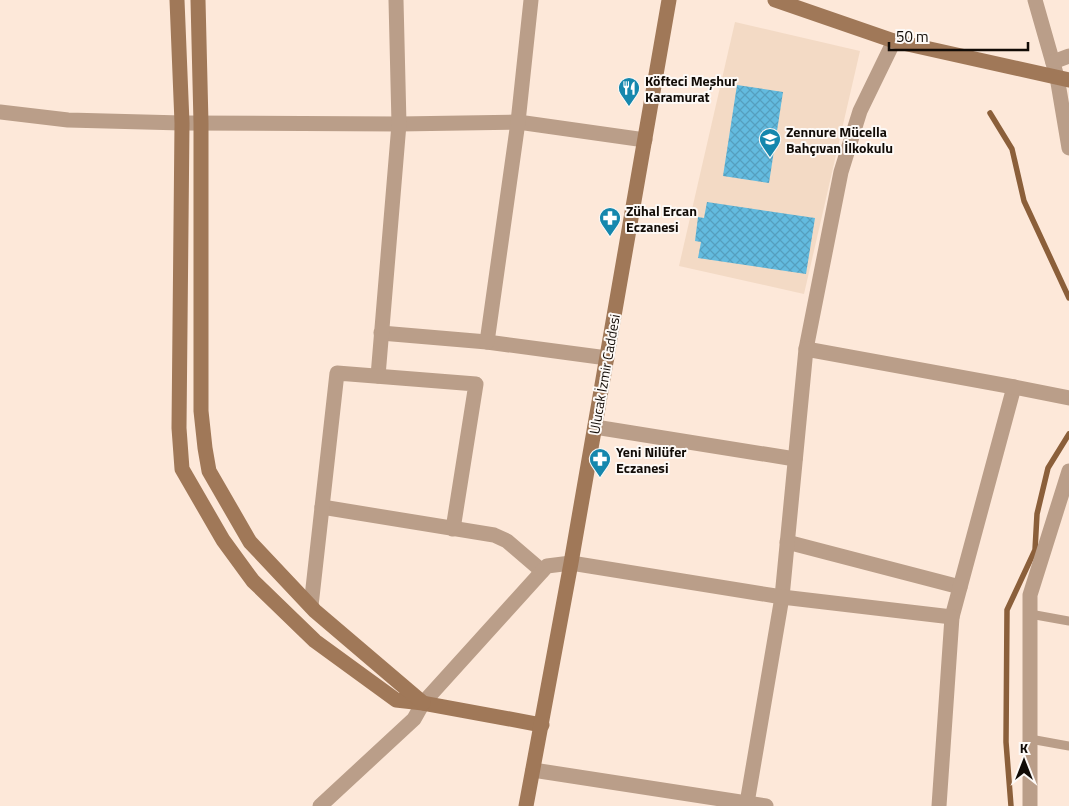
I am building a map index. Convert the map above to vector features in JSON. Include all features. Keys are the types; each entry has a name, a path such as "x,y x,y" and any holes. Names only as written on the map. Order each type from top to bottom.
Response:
{"street":[{"path":"177,0 182,123 179,428 182,468 223,540 253,581 315,641 396,700 423,703 542,725"},
{"path":"198,0 201,123 201,411 209,471 250,542 311,606 423,703"},
{"path":"378,376 400,124 396,0"},
{"path":"486,342 518,122 531,0"},
{"name":"Ulucak İzmir Caddesi","path":"526,806 571,563 670,0"},
{"path":"775,0 894,41 1063,79"},
{"path":"1035,0 1052,62 1063,79 1069,148"},
{"path":"746,803 782,597 806,349 841,172 860,111 894,41"},
{"path":"1052,62 1069,56"},
{"path":"0,112 68,120 182,123 400,124 518,122 645,140"},
{"path":"381,333 486,342 607,358"},
{"path":"806,349 1069,398"},
{"path":"296,622 311,606 337,373 476,384 453,528"},
{"path":"939,806 952,617 1014,387"},
{"path":"595,427 795,459"},
{"path":"1030,806 1030,595 1069,471"},
{"path":"322,508 494,535 507,542 542,572"},
{"path":"787,542 960,587"},
{"path":"320,806 414,719 423,703 547,566 571,563 782,597 952,617"},
{"path":"533,770 766,806"}],"lane":[{"path":"1030,614 1069,621"},
{"path":"1030,739 1069,746"}],"shaded area":[{"name":"Zennure Mücella Bahçıvan İlkokulu","path":"735,22 860,51 804,294 679,266"}],"building":[{"path":"737,85 783,92 769,183 723,176"},
{"path":"707,202 815,218 806,274 698,258 701,242 695,241 698,217 704,218"}],"waterway":[{"path":"990,113 1012,149 1024,201 1069,298"},
{"path":"1011,806 1006,742 1007,610 1035,550 1037,514 1048,468 1069,434"}],"place":[{"name":"Köfteci Meşhur Karamurat","path":"629,107"},
{"name":"Zennure Mücella Bahçıvan İlkokulu","path":"770,158"},
{"name":"Zühal Ercan Eczanesi","path":"610,237"},
{"name":"Yeni Nilüfer Eczanesi","path":"600,478"}]}
